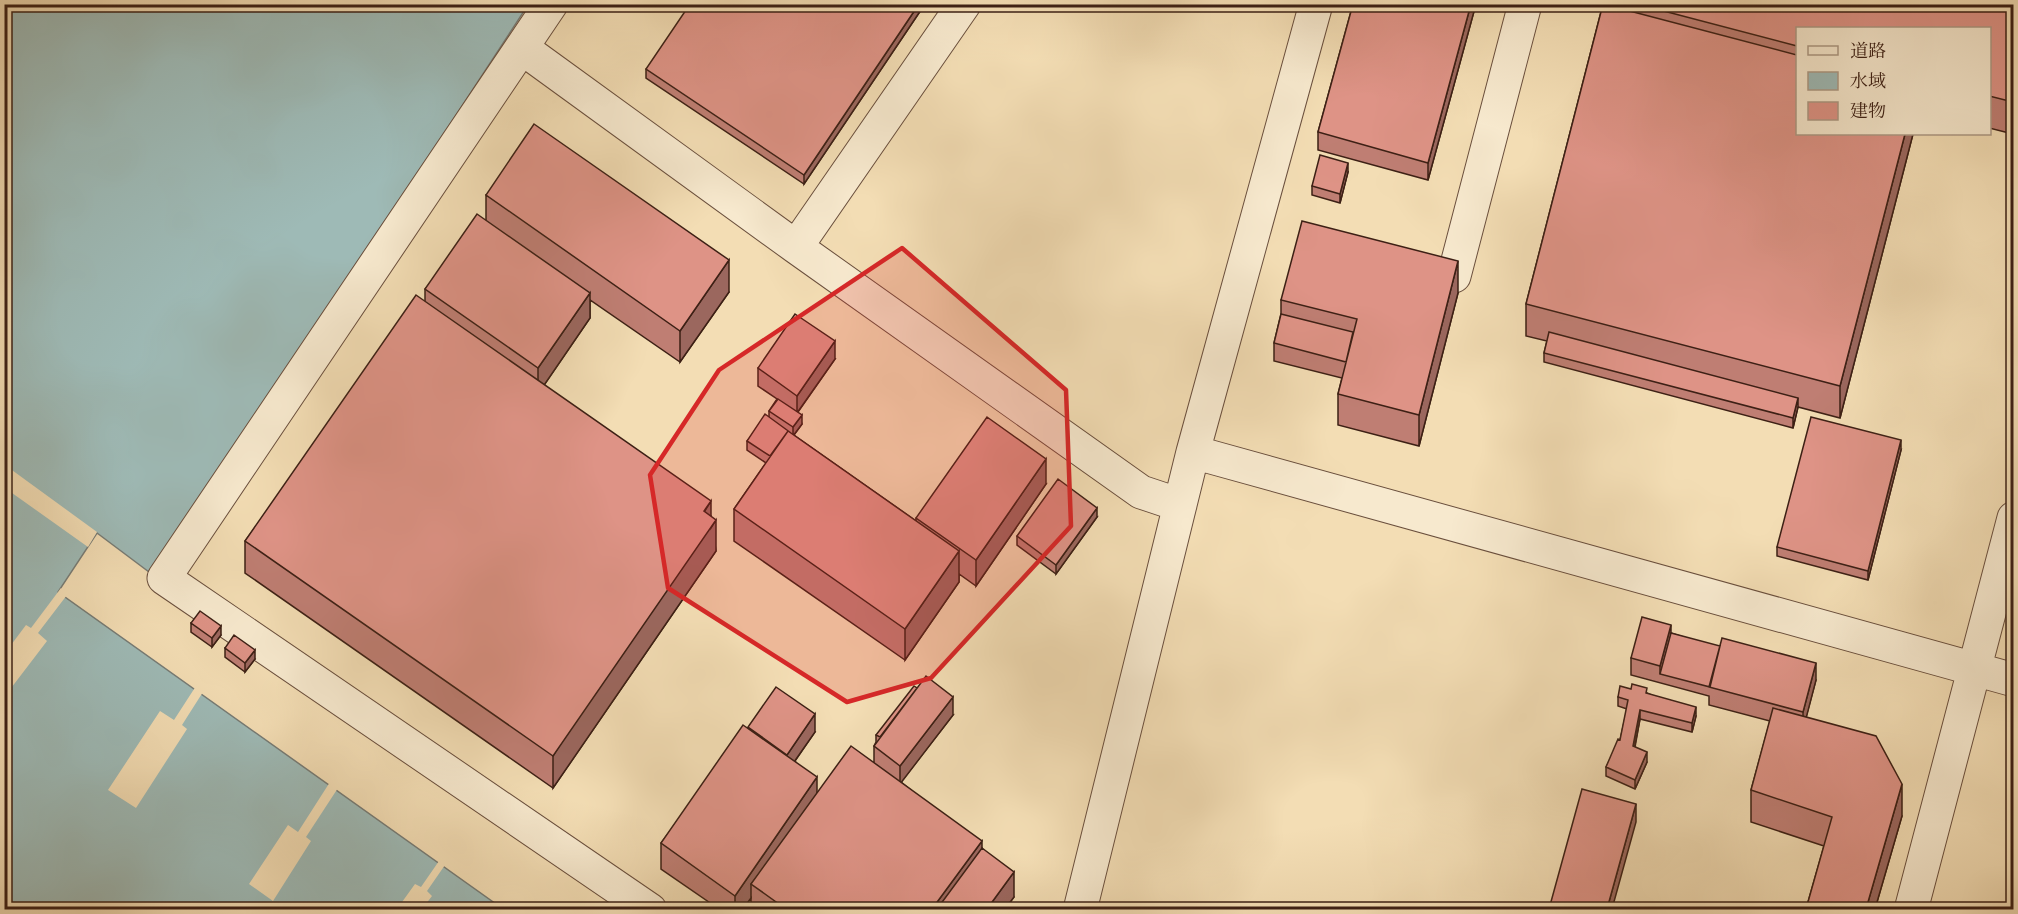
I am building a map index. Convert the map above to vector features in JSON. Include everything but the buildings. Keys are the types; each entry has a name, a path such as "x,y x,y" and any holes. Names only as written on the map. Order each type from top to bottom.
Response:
{"street":[{"path":"551,4 164,578 650,909"},
{"path":"796,247 964,4"},
{"path":"1080,909 1192,453 1316,4"},
{"path":"1454,276 1525,4"},
{"path":"522,48 796,247 1141,492 1180,505"},
{"path":"1192,453 2013,680"},
{"path":"1911,909 2013,518"}],"highlighted area":[{"path":"902,248 1066,390 1071,526 931,678 847,702 668,588 650,475 719,370"}],"water":[{"path":"5,5 528,5 149,572 97,533 58,592 503,909 5,910"}],"pier":[{"path":"5,465 97,532 88,547 5,488"},
{"path":"61,588 67,595 38,633 47,641 5,696 5,653 26,625 31,628"},
{"path":"196,686 203,692 182,725 187,729 136,808 108,790 160,711 174,720"},
{"path":"330,782 338,788 306,837 311,841 273,901 249,884 288,825 298,832"},
{"path":"439,861 445,865 427,891 432,896 422,909 397,909 415,884 421,887"}]}
